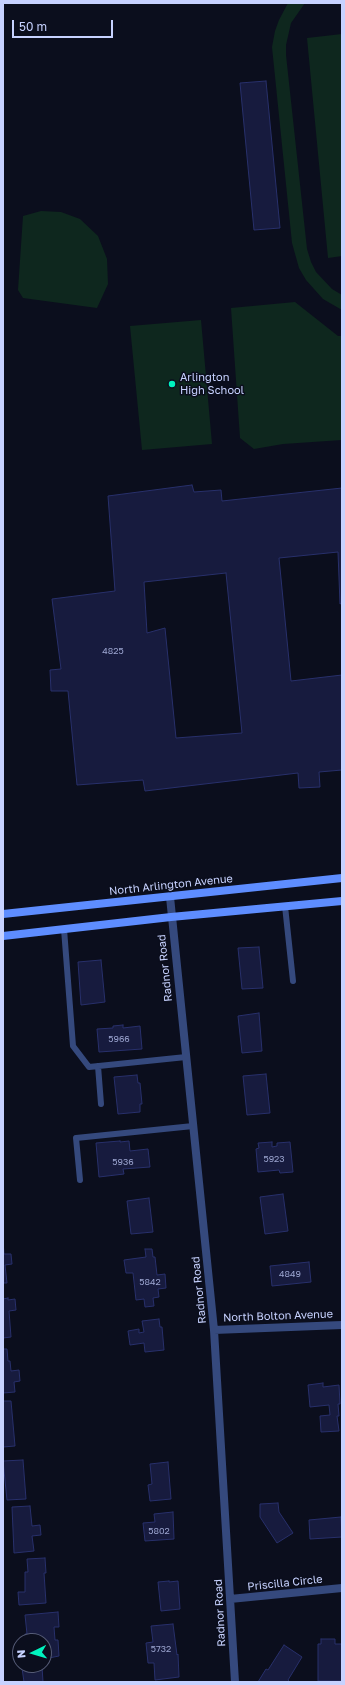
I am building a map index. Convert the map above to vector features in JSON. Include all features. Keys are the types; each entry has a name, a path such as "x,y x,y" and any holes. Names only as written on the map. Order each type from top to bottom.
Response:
{"main road":[{"name":"North Arlington Avenue","path":"3,914 342,878"},
{"path":"3,936 171,917 342,901"}],"street":[{"name":"Radnor Road","path":"170,897 214,1330 235,1682"},
{"name":"North Bolton Avenue","path":"214,1330 342,1325"},
{"name":"Priscilla Circle","path":"230,1599 342,1588"}],"lane":[{"path":"285,906 293,981"},
{"path":"64,929 73,1046 89,1067 186,1058"},
{"path":"98,1066 101,1104"},
{"path":"80,1180 76,1138 193,1126"}],"green space":[{"path":"288,3 305,3 291,23 286,45 286,55 307,249 316,272 332,289 342,295 342,310 323,299 306,280 299,268 292,243 272,47 279,20"},
{"path":"342,34 342,256 328,258 307,38"},
{"path":"41,211 61,212 80,219 98,236 107,259 108,284 97,308 23,298 18,290 23,216"},
{"path":"295,302 338,336 342,336 342,440 283,444 254,449 240,438 231,308"},
{"path":"201,320 212,444 142,450 130,326"}],"building":[{"path":"266,81 280,228 254,230 240,83"},
{"path":"192,485 194,492 221,490 222,501 342,488 342,603 340,604 338,552 279,558 291,681 342,675 342,770 319,772 320,787 299,788 298,773 145,791 143,780 77,785 68,691 51,691 50,670 61,669 52,599 115,591 108,496","holes":["226,573 242,733 176,738 165,628 147,633 144,582"]},
{"path":"259,947 263,988 242,989 238,948"},
{"path":"101,960 105,1002 81,1005 78,962"},
{"path":"259,1013 262,1051 242,1053 238,1016"},
{"path":"123,1025 123,1028 140,1026 142,1049 99,1052 97,1029 113,1028 113,1026"},
{"path":"266,1074 270,1113 247,1115 243,1076"},
{"path":"137,1075 138,1083 140,1083 142,1104 140,1104 140,1112 118,1114 114,1077"},
{"path":"129,1141 130,1151 148,1149 150,1167 123,1169 124,1174 99,1177 96,1143"},
{"path":"272,1142 272,1147 277,1146 277,1143 290,1142 293,1172 280,1173 279,1170 258,1172 256,1149 259,1148 258,1143"},
{"path":"283,1194 288,1231 265,1234 260,1197"},
{"path":"149,1198 153,1232 131,1234 127,1201"},
{"path":"3,1241 4,1254 11,1254 12,1264 5,1265 7,1283 3,1283"},
{"path":"145,1249 152,1249 153,1257 155,1257 157,1275 165,1274 166,1288 158,1289 159,1297 153,1298 154,1306 145,1307 144,1299 136,1300 133,1273 126,1273 124,1260 146,1257"},
{"path":"309,1262 311,1282 272,1286 270,1266"},
{"path":"8,1298 8,1300 15,1299 16,1310 9,1311 11,1337 3,1338 3,1299"},
{"path":"159,1319 160,1327 162,1327 164,1350 145,1352 144,1343 130,1345 128,1331 139,1329 139,1333 144,1332 142,1321"},
{"path":"3,1349 7,1349 11,1371 19,1370 20,1381 14,1382 15,1392 3,1393"},
{"path":"323,1383 323,1387 339,1385 340,1404 338,1404 339,1416 337,1416 339,1431 321,1432 320,1416 330,1415 329,1405 310,1407 308,1385"},
{"path":"3,1401 11,1401 15,1446 3,1447"},
{"path":"23,1460 26,1499 7,1500 3,1461"},
{"path":"168,1462 171,1499 150,1501 148,1485 152,1484 150,1464"},
{"path":"278,1503 279,1512 293,1533 277,1543 260,1517 260,1504"},
{"path":"30,1506 32,1526 40,1525 41,1535 32,1536 34,1551 14,1553 12,1507"},
{"path":"173,1512 174,1539 145,1541 143,1523 155,1522 154,1514"},
{"path":"341,1517 342,1537 310,1539 309,1520"},
{"path":"45,1558 46,1573 44,1573 46,1603 19,1605 18,1592 25,1592 25,1572 28,1572 27,1559"},
{"path":"178,1581 180,1609 161,1611 158,1582"},
{"path":"58,1612 59,1627 54,1627 55,1640 58,1640 59,1656 52,1657 52,1633 27,1633 25,1615"},
{"path":"173,1624 177,1655 178,1654 179,1677 155,1680 154,1663 148,1663 146,1643 153,1642 151,1626"},
{"path":"321,1639 335,1639 335,1644 342,1644 342,1681 318,1681 318,1644 321,1644"},
{"path":"284,1645 302,1657 288,1680 290,1682 258,1682 266,1669 268,1670"},
{"path":"23,1673 42,1673 43,1682 24,1682"}],"place":[{"name":"Arlington High School","path":"172,384"}]}
